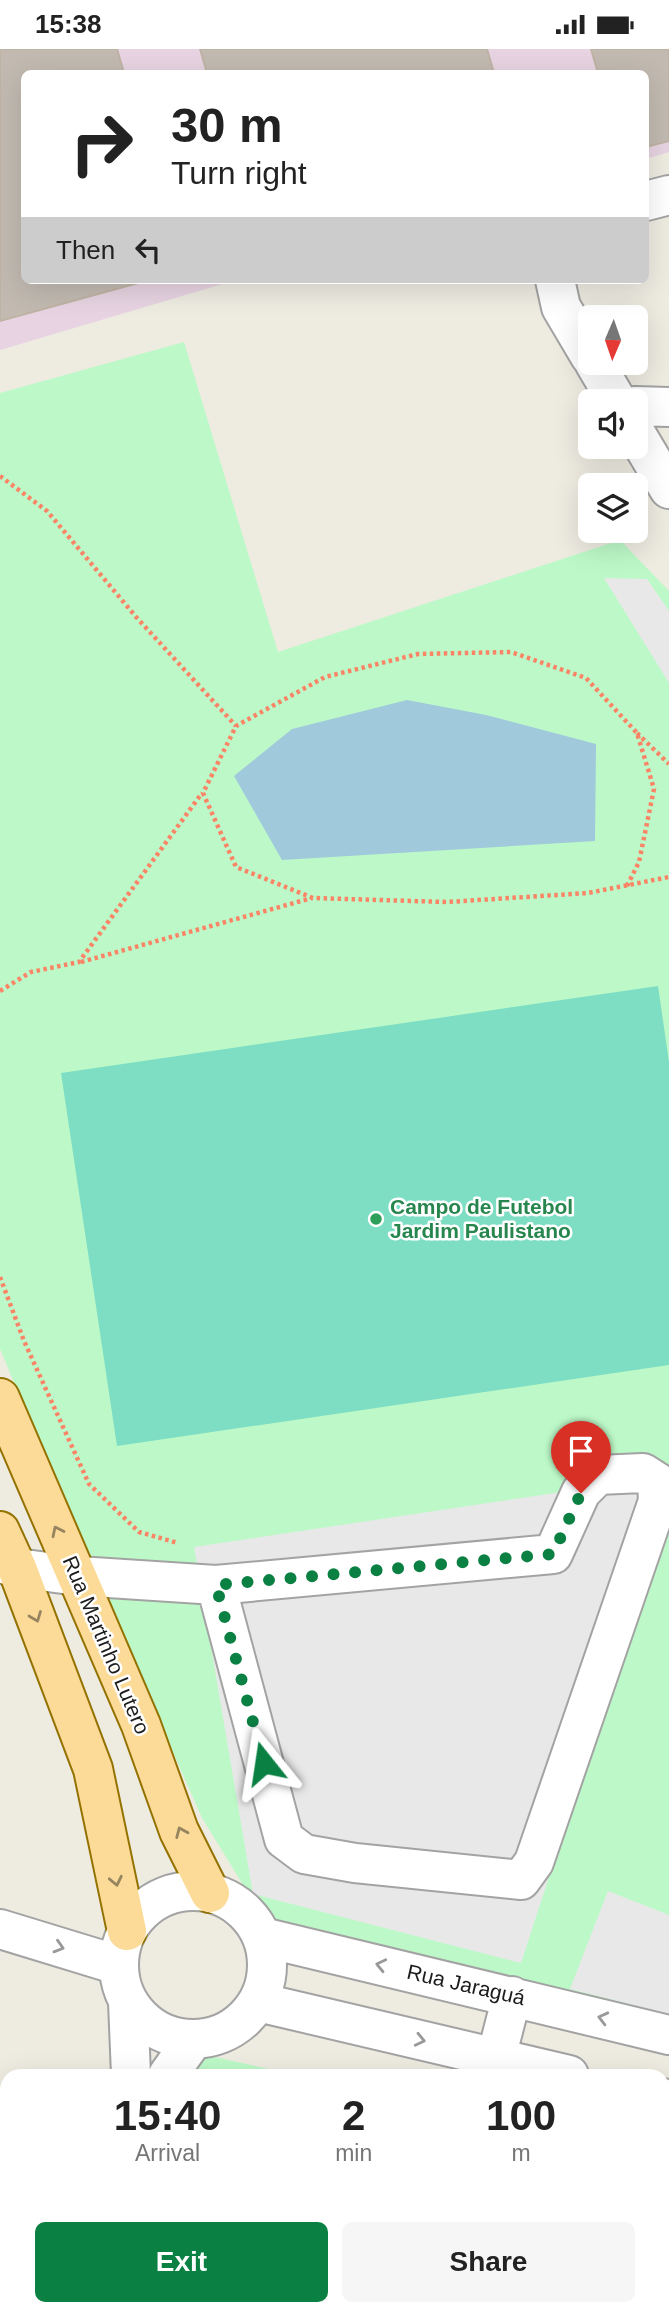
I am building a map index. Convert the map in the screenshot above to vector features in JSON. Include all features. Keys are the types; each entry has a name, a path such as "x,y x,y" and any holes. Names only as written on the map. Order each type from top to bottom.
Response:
{"main road":[{"name":"Rua Martinho Lutero","path":"0,1398 141,1725 179,1831 210,1893"},
{"path":"0,1531 9,1565 93,1769 122,1948"}],"street":[{"path":"649,200 669,195"},
{"path":"556,284 561,307 578,335"},
{"path":"648,406 669,407"},
{"path":"648,454 669,489"},
{"path":"9,1565 78,1576 216,1585 553,1554 581,1493 598,1475 643,1473 657,1482 659,1501 534,1862 521,1880 355,1863 304,1854 284,1839 216,1585"},
{"path":"186,1892 210,1893 227,1899 254,1922 262,1937 268,1959 266,1981 258,2002 246,2017 231,2029 213,2037 193,2040 174,2037 155,2030 140,2018 128,2002 121,1984 122,1948 141,1912 162,1898 186,1892"},
{"path":"0,1929 122,1948"},
{"name":"Rua Jaraguá","path":"262,1937 669,2035"},
{"path":"496,2058 512,1996"},
{"path":"128,2002 131,2069"},
{"path":"258,2002 543,2069"},
{"path":"172,2069 193,2040"}],"path":[{"path":"0,476 47,511 137,618 236,726"},
{"path":"79,962 203,793 236,726 325,677 418,654 511,652 586,678 669,764"},
{"path":"627,886 639,862 654,789 637,733"},
{"path":"203,793 236,867 313,898"},
{"path":"0,991 31,972 79,962 313,898 447,902 588,893 669,877"},
{"path":"0,1277 24,1341 89,1484 139,1532 183,1544"}],"shaded area":[{"path":"0,49 669,49 669,152 649,158 649,70 21,70 21,284 223,284 0,350"},
{"path":"604,578 647,579 669,611 669,683"},
{"path":"669,1476 669,1509 521,1963 253,1894 194,1547"},
{"path":"608,1891 669,1915 669,2014 570,1989"}],"green space":[{"path":"184,342 278,652 611,543 623,543 669,591 669,2024 264,1919 202,1818 88,1559 0,1349 0,393"},
{"name":"Campo de Futebol Jardim Paulistano","path":"658,986 669,1062 669,1365 117,1446 61,1073"},
{"path":"191,2052 269,2069 188,2069"}],"water":[{"path":"407,700 486,715 596,744 595,841 282,860 234,776 292,729"}],"building":[{"path":"0,49 117,49 123,70 21,70 21,284 134,284 0,321"},
{"path":"200,49 487,49 493,70 206,70"},
{"path":"591,49 669,49 669,141 649,146 649,70 597,70"}],"place":[{"name":"Campo de Futebol Jardim Paulistano","path":"376,1219"}],"route":[{"path":"264,1763 216,1585 553,1554 581,1493"}]}
